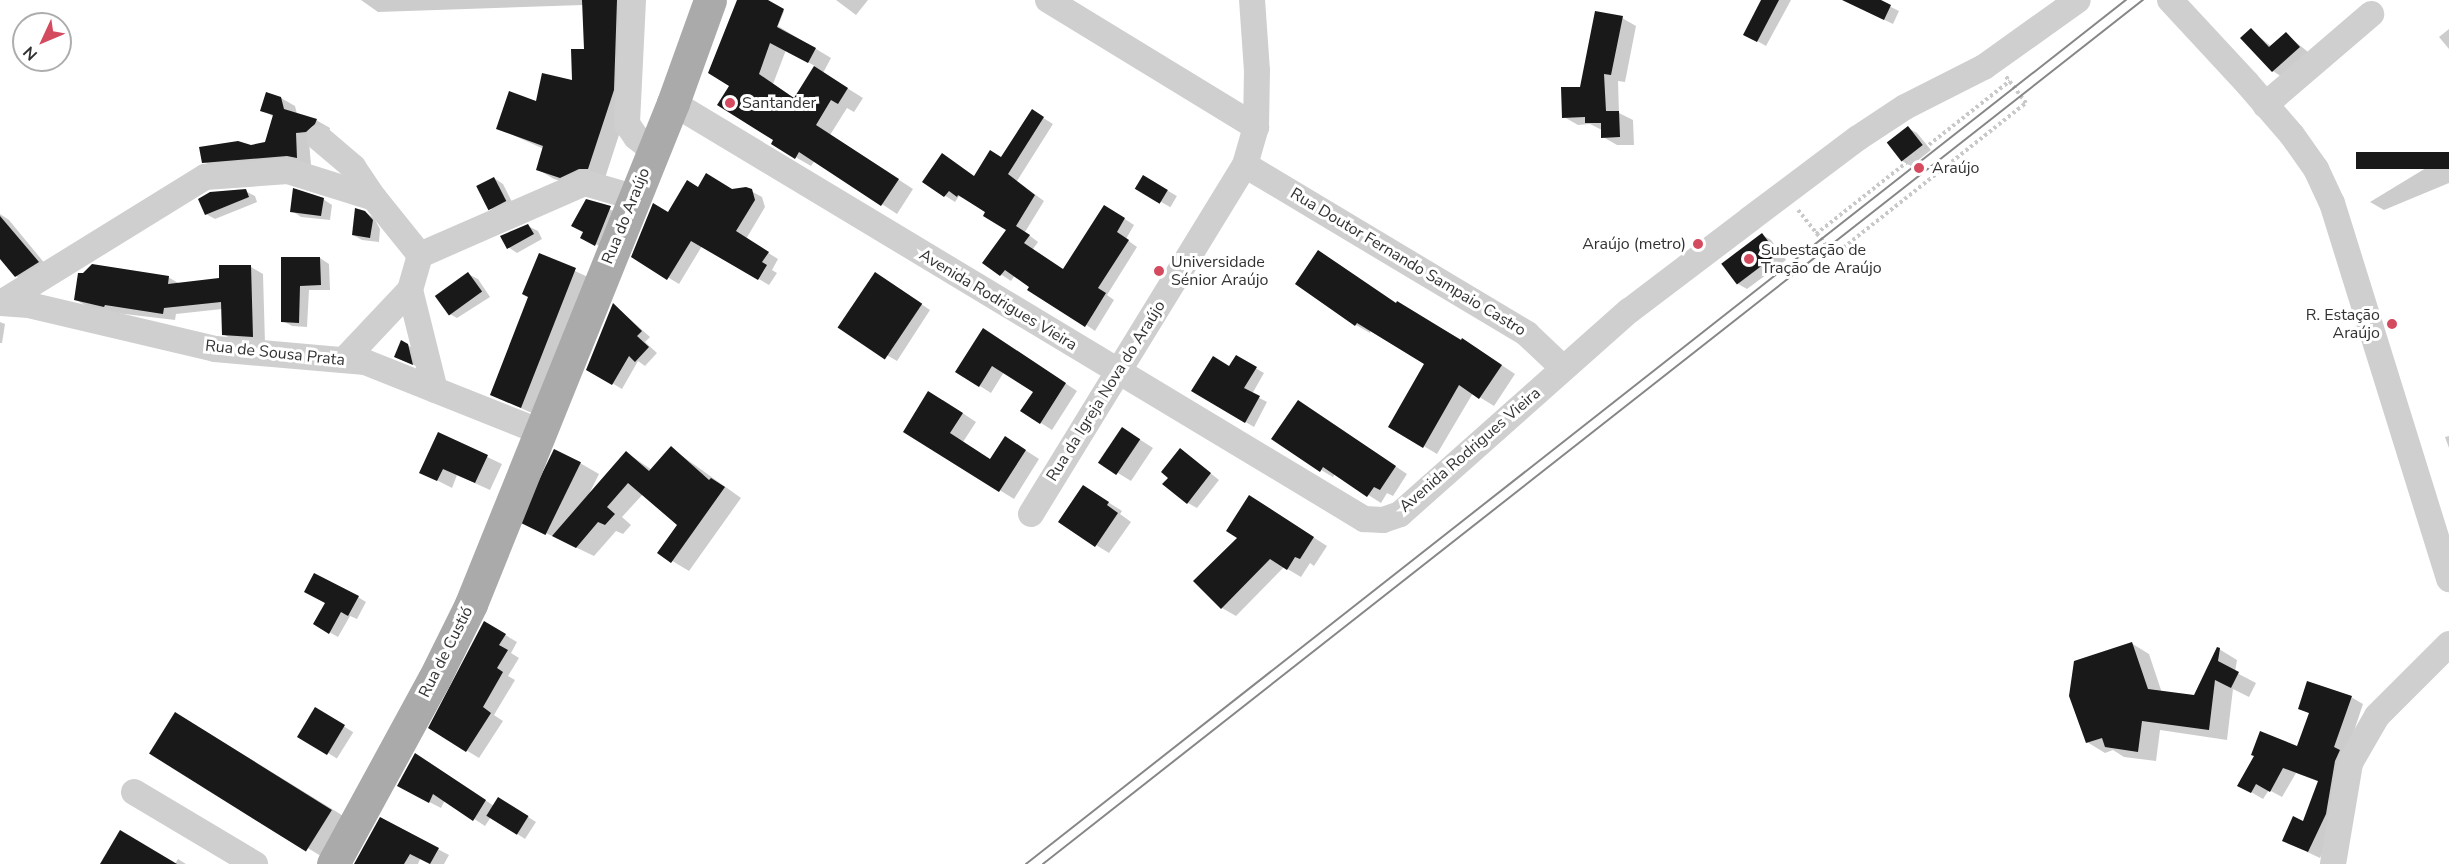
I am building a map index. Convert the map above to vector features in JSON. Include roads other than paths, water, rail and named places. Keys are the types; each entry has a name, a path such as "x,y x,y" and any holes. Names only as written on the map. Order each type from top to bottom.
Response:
{"main road":[{"name":"Rua do Araújo","path":"541,432 633,196 673,103 710,0"},
{"name":"Rua de Custió","path":"333,864 434,679 471,604 541,432"}],"street":[{"path":"633,0 627,124 636,137 652,150"},
{"path":"1048,0 1256,127"},
{"name":"Rua da Igreja Nova do Araújo","path":"1031,514 1245,165 1256,127 1257,71 1252,0"},
{"name":"Avenida Rodrigues Vieira","path":"673,103 1364,519 1383,520 1400,514 1629,311 1785,192 1858,138 1905,107 1994,60 2078,0"},
{"path":"2170,0 2265,105 2316,169 2332,203 2449,579"},
{"path":"2265,105 2371,14"},
{"path":"319,138 353,167 374,198 420,255"},
{"name":"Rua Doutor Fernando Sampaio Castro","path":"1245,165 1527,334 1563,368"},
{"path":"1,303 205,177 288,171 374,198"},
{"path":"420,255 585,183 633,196"},
{"path":"344,360 410,290 420,255"},
{"path":"410,290 435,390"},
{"name":"Rua de Sousa Prata","path":"1,303 29,305 215,349 364,362 541,432"},
{"path":"2333,864 2350,763 2377,716 2449,644"},
{"path":"134,792 255,864"}],"tram line":[{"path":"1026,864 2126,0"},
{"path":"1043,864 2143,0"}],"place":[{"name":"Santander","path":"730,103"},
{"name":"Araújo","path":"1919,168"},
{"name":"Araújo (metro)","path":"1698,244"},
{"name":"Subestação de Tração de Araújo","path":"1749,259"},
{"name":"Universidade Sénior Araújo","path":"1159,271"},
{"name":"R. Estação Araújo","path":"2392,324"}]}
